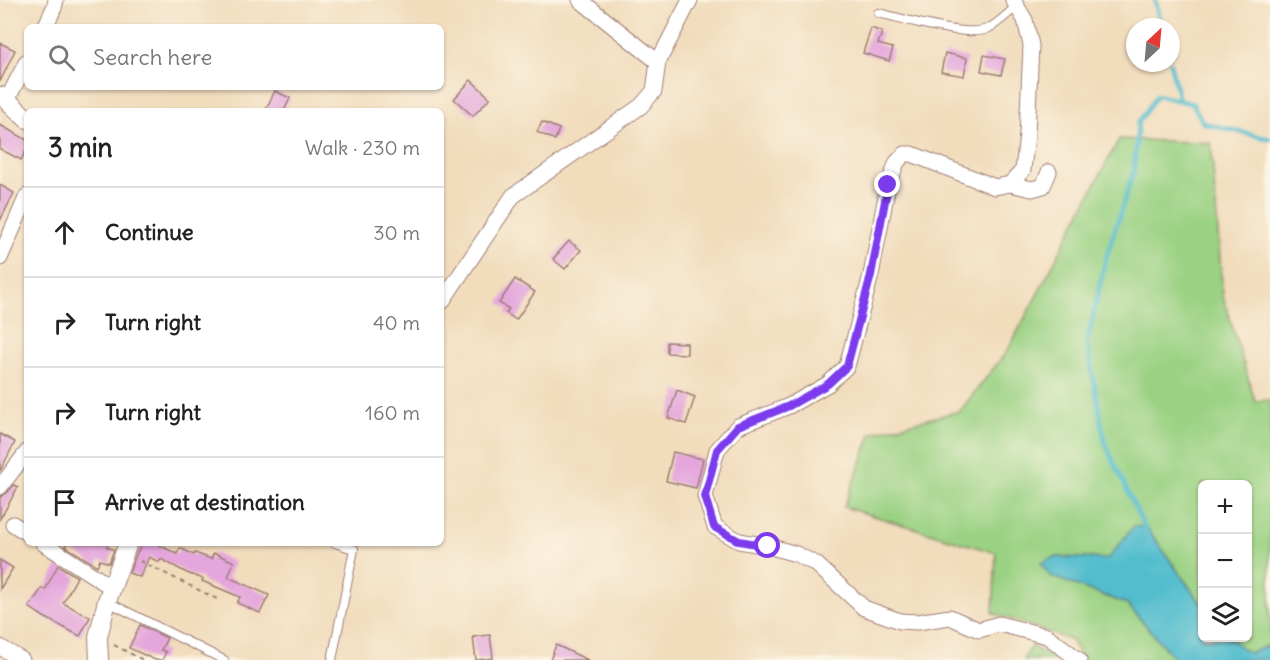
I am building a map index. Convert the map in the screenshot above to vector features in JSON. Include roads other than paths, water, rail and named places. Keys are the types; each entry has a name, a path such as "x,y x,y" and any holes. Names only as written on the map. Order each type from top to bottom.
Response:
{"street":[{"path":"46,24 56,0"},
{"path":"580,0 658,62"},
{"path":"444,299 513,196 641,106 654,91 658,62 690,0"},
{"path":"1010,184 1023,170 1032,45 1025,20 1015,3"},
{"path":"24,66 4,98 24,116"},
{"path":"1049,172 1043,186 1032,189 1010,184 995,187 912,154 905,154 897,162 888,185 871,275 847,366 828,384 789,406 738,426 717,450 705,496 714,527 739,541 796,554 816,564 864,608 900,621 916,622 950,617 979,630 999,624 1047,636 1079,660"},
{"path":"0,258 24,203"},
{"path":"0,487 24,456"},
{"path":"13,524 24,531"},
{"path":"47,546 109,594"},
{"path":"99,660 98,637 109,594 126,548"},
{"path":"0,647 22,660"}],"lane":[{"path":"878,13 955,30 978,31 988,29 1015,3"},
{"path":"332,660 354,549 344,546"},
{"path":"109,594 224,660"}],"water":[{"path":"1134,526 1147,528 1198,599 1198,642 1234,642 1249,653 1270,645 1270,660 1176,660 1127,604 1050,576 1041,563 1055,557 1108,559"}],"waterway":[{"path":"1155,0 1159,18"},
{"path":"1172,72 1179,100"},
{"path":"1147,533 1105,443 1087,343 1106,258 1134,170 1138,123 1157,95 1193,104 1203,123 1270,139"}]}
